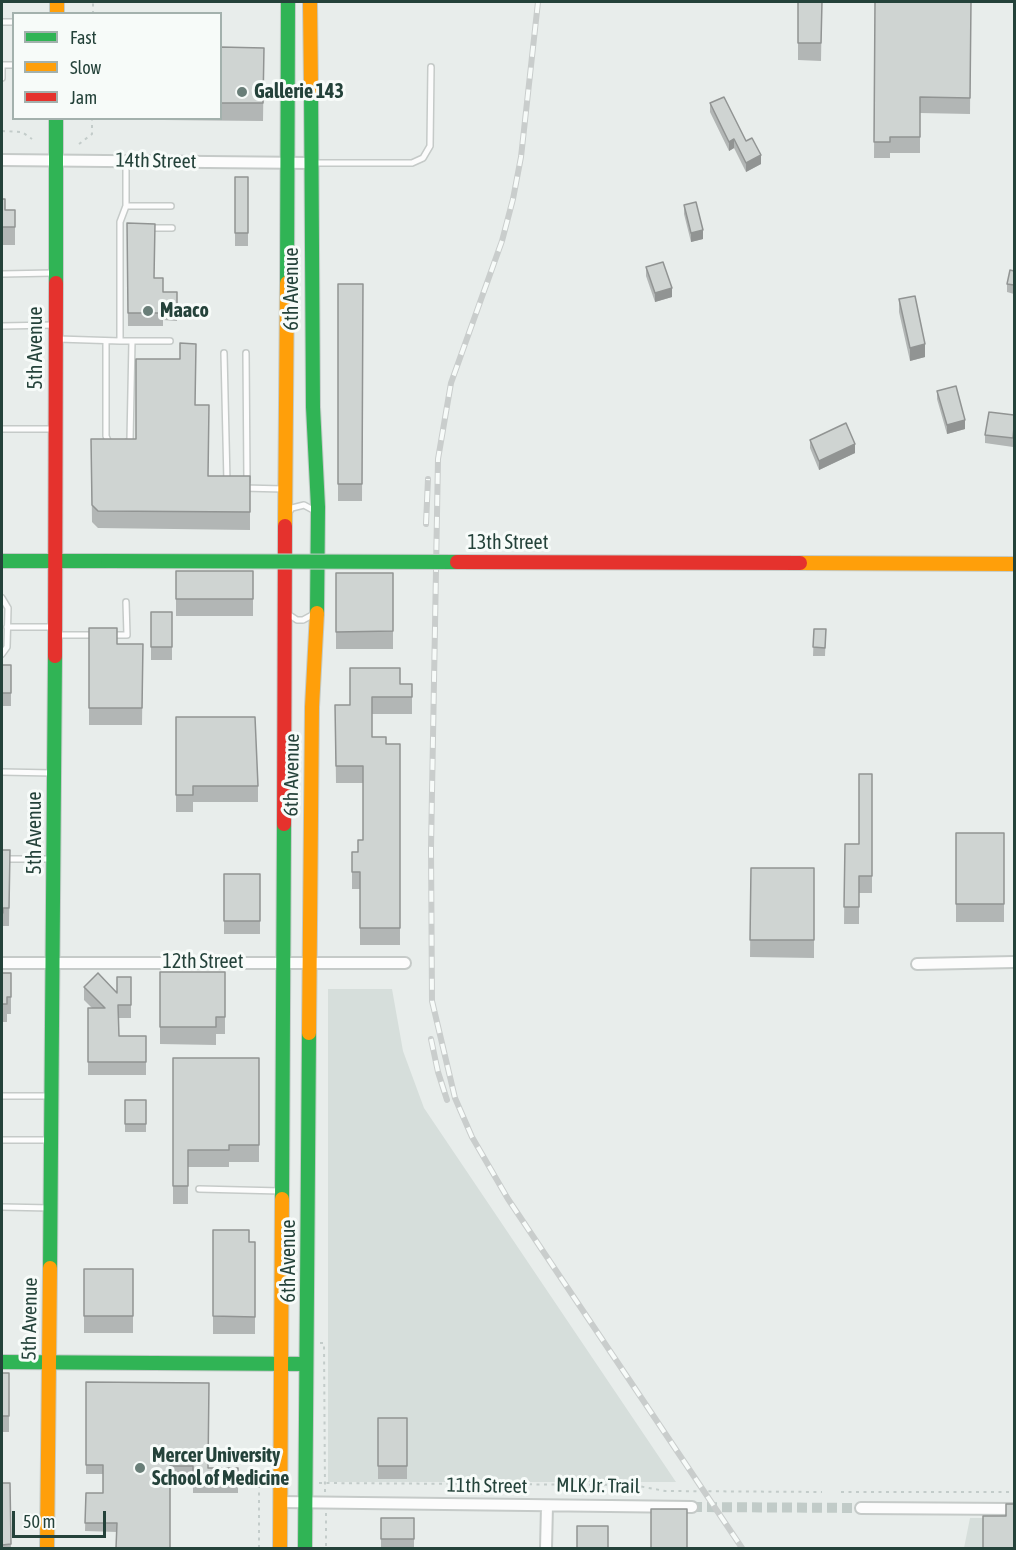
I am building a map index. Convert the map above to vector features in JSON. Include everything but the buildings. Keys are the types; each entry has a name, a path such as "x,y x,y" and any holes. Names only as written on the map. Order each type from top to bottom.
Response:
{"street":[{"name":"6th Avenue","path":"280,1548 285,962 288,2"},
{"name":"6th Avenue","path":"305,1548 312,706 317,612 318,514 313,416 310,2"},
{"name":"5th Avenue","path":"47,1548 55,859 56,120"},
{"name":"14th Street","path":"2,160 311,163"},
{"name":"13th Street","path":"2,561 1014,564"},
{"path":"917,964 1014,962"},
{"name":"12th Street","path":"2,963 405,963"},
{"path":"2,1362 305,1364"},
{"name":"11th Street","path":"280,1502 692,1507"},
{"path":"546,1548 547,1506"},
{"path":"861,1508 1014,1509"}],"lane":[{"path":"2,65 2,78"},
{"path":"311,163 412,163 423,158 430,146 431,67"},
{"path":"120,341 120,229 126,206 126,161"},
{"path":"126,206 171,206"},
{"path":"120,229 130,228"},
{"path":"141,228 172,228"},
{"path":"2,274 55,273"},
{"path":"2,326 106,341 170,341"},
{"path":"106,341 106,436 109,443 117,446 130,440 132,341"},
{"path":"224,353 225,479 235,488 286,489"},
{"path":"246,353 247,488"},
{"path":"2,429 55,429"},
{"path":"286,515 292,508 304,505 318,514"},
{"path":"2,598 8,608 7,647 2,654"},
{"path":"7,627 127,635 126,603"},
{"path":"286,610 290,617 297,620 309,618 317,612"},
{"path":"2,772 55,772"},
{"path":"2,859 55,859"},
{"path":"2,1096 53,1096"},
{"path":"2,1140 52,1140"},
{"path":"199,1190 283,1191"},
{"path":"2,1207 51,1208"}],"path":[{"path":"79,144 92,134 92,120"},
{"path":"2,131 22,132 32,139"},
{"path":"306,1343 324,1343 326,1548"},
{"path":"259,1548 259,1483 280,1483"},
{"name":"MLK Jr. Trail","path":"305,1483 633,1485 665,1491 822,1492"},
{"path":"841,1492 1014,1492"}],"shaded area":[{"path":"328,989 392,989 403,1051 424,1108 676,1482 328,1482"},
{"path":"970,1518 1014,1518 1014,1548 964,1548"}],"tunnel":[{"path":"692,1507 861,1508"}],"railway":[{"path":"538,2 521,157 513,199 502,241 451,383 438,459 431,848 432,1001 455,1098 472,1137 508,1199 742,1548"},
{"path":"426,524 428,479"},
{"path":"431,1039 447,1100"}],"traffic: fast":[{"path":"287,283 288,2"},
{"path":"311,88 313,407 318,507 317,613"},
{"path":"56,120 56,283"},
{"path":"2,561 108,561"},
{"path":"108,561 457,562"},
{"path":"50,1268 55,656"},
{"path":"282,1199 284,824"},
{"path":"305,1548 309,1033"},
{"path":"2,1362 305,1364"}],"traffic: slow":[{"path":"57,2 57,12"},
{"path":"310,2 311,88"},
{"path":"285,526 287,283"},
{"path":"800,563 1014,564"},
{"path":"309,1033 312,707 317,613"},
{"path":"280,1548 282,1199"},
{"path":"47,1548 50,1268"}],"traffic: jam":[{"path":"55,656 56,283"},
{"path":"284,824 285,526"},
{"path":"457,562 800,563"}],"place":[{"name":"Gallerie 143","path":"242,92"},
{"name":"Maaco","path":"148,311"},
{"name":"Mercer University School of Medicine","path":"140,1468"}]}
